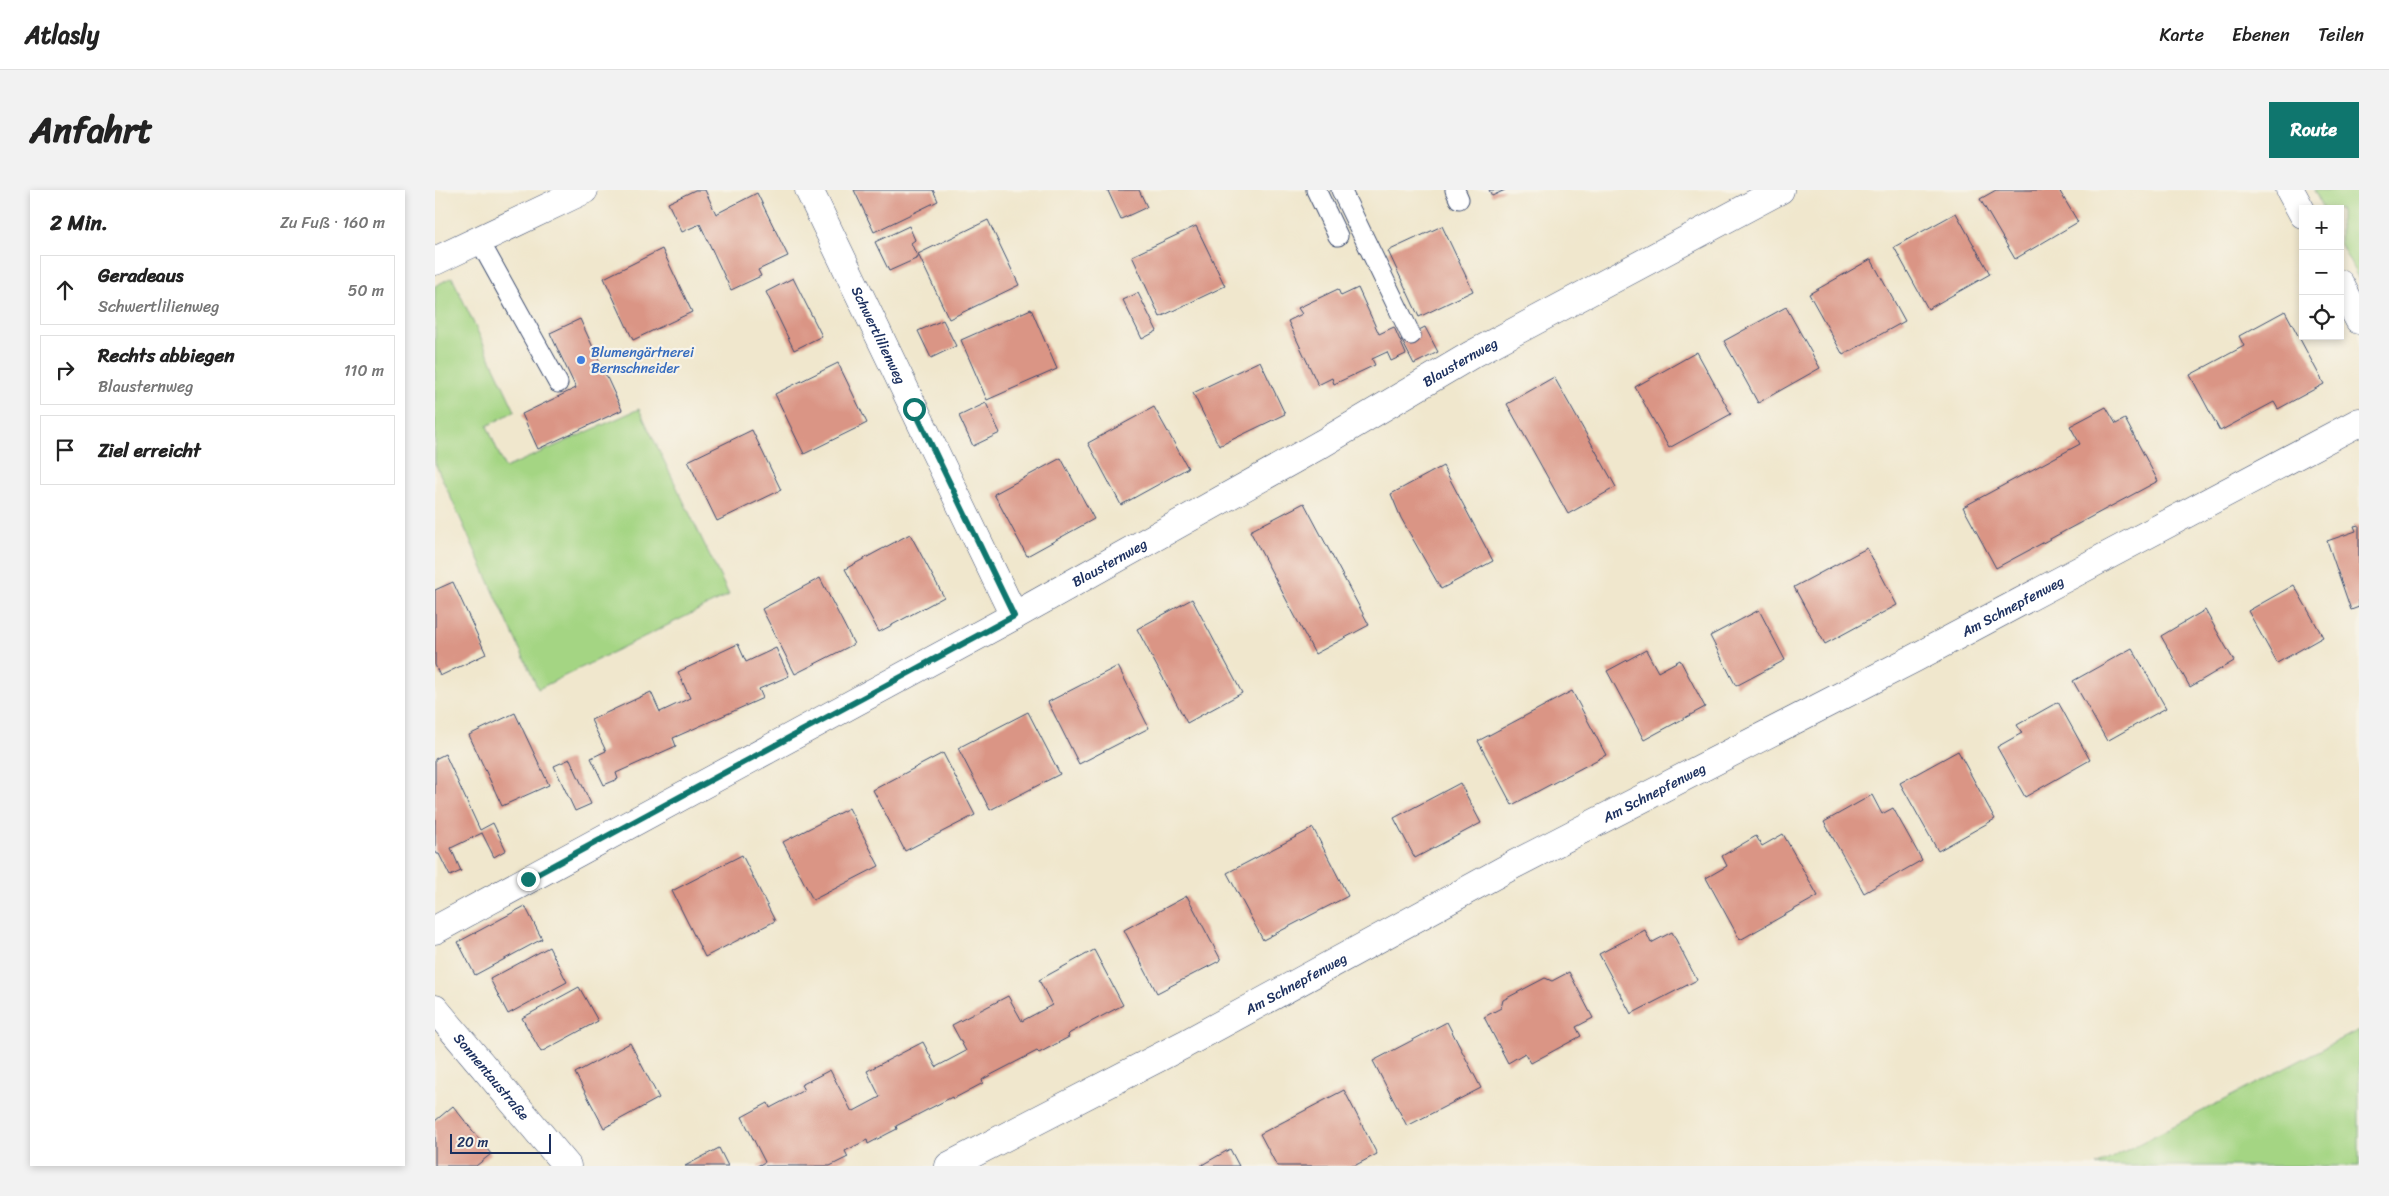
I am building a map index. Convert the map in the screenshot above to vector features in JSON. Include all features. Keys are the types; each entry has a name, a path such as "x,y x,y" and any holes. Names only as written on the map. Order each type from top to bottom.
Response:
{"street":[{"path":"435,261 584,190"},
{"name":"Schwertlilienweg","path":"809,190 1014,616"},
{"name":"Blausternweg","path":"435,930 1014,616 1323,443 1471,355 1780,190"},
{"path":"2290,190 2299,207"},
{"path":"2344,292 2359,320"},
{"name":"Am Schnepfenweg","path":"949,1166 1185,1044 1515,864 1920,656 2359,422"},
{"name":"Sonnentaustraße","path":"435,1009 567,1166"}],"lane":[{"path":"1316,190 1337,236"},
{"path":"1341,190 1411,335"},
{"path":"479,240 558,383"}],"green space":[{"path":"2314,190 2359,190 2359,280 2344,251 2344,205 2321,205"},
{"path":"452,277 515,411 487,426 505,468 639,409 729,595 538,689 435,463 435,286"},
{"path":"2359,1030 2359,1166 2096,1166"}],"building":[{"path":"695,190 705,190 716,214 757,193 788,256 758,270 761,276 731,290 700,224 682,232 668,203"},
{"path":"854,190 933,190 938,201 874,232"},
{"path":"1139,190 1147,207 1121,219 1108,191"},
{"path":"1489,190 1505,190 1492,196"},
{"path":"1996,190 2059,190 2078,222 2015,259 1980,199"},
{"path":"1956,213 1990,274 1928,309 1894,247"},
{"path":"988,220 1019,285 949,319 918,254"},
{"path":"909,226 915,240 911,243 918,258 889,271 875,242"},
{"path":"1196,226 1225,286 1160,317 1132,256"},
{"path":"1442,226 1473,291 1419,317 1388,251"},
{"path":"662,249 692,312 633,340 604,278"},
{"path":"1871,259 1905,321 1843,355 1809,294"},
{"path":"793,278 822,336 794,350 766,292"},
{"path":"1358,288 1379,334 1394,327 1406,354 1391,361 1387,352 1372,359 1375,365 1334,384 1332,378 1318,385 1288,321 1302,314 1298,308 1338,289 1341,296"},
{"path":"1138,293 1157,331 1142,339 1123,300"},
{"path":"1786,307 1820,368 1758,403 1724,341"},
{"path":"1031,309 1057,369 987,400 961,340"},
{"path":"2285,311 2324,384 2278,409 2274,402 2220,431 2190,375 2244,346 2239,336"},
{"name":"Blumengärtnerei Bernschneider","path":"580,319 622,410 538,449 522,414 576,388 550,333"},
{"path":"943,320 956,346 931,358 918,331"},
{"path":"1425,327 1438,352 1414,364 1401,339"},
{"path":"1697,352 1731,414 1669,448 1635,387"},
{"path":"1260,361 1285,414 1219,446 1193,393"},
{"path":"838,363 867,423 804,454 775,394"},
{"path":"1554,377 1616,487 1568,514 1507,404"},
{"path":"986,403 1000,433 973,446 959,416"},
{"path":"1154,407 1188,468 1121,505 1088,443"},
{"path":"2106,407 2116,424 2125,419 2158,481 1996,568 1963,507 2080,444 2070,426"},
{"path":"752,430 781,490 717,521 688,461"},
{"path":"1061,458 1094,519 1027,556 994,494"},
{"path":"1443,466 1493,561 1441,589 1401,518 1391,494"},
{"path":"1304,503 1369,625 1315,654 1250,531"},
{"path":"2359,525 2359,607 2351,610 2327,541 2356,531 2354,526"},
{"path":"910,534 944,597 879,632 845,569"},
{"path":"1867,548 1897,605 1825,644 1794,587"},
{"path":"820,578 854,644 795,674 762,609"},
{"path":"453,582 486,654 440,676 435,665 435,590"},
{"path":"2294,585 2323,637 2277,663 2248,611"},
{"path":"1192,599 1242,693 1187,723 1137,629"},
{"path":"1759,610 1785,660 1736,686 1710,636"},
{"path":"2205,610 2234,661 2190,687 2161,636"},
{"path":"738,644 746,662 776,648 789,676 759,689 763,698 673,738 676,746 616,773 618,779 604,785 591,758 606,751 591,720 651,692 660,712 690,698 678,672"},
{"path":"2132,648 2166,708 2107,741 2073,681"},
{"path":"1646,650 1658,672 1680,660 1705,707 1644,740 1607,671"},
{"path":"1118,666 1149,728 1079,764 1048,702"},
{"path":"1572,691 1606,755 1512,805 1478,741"},
{"path":"2058,702 2090,760 2025,797 1997,747 2022,733 2017,725"},
{"path":"1028,712 1060,774 990,810 958,748"},
{"path":"515,713 549,785 502,806 469,735"},
{"path":"1958,751 1995,819 1938,851 1900,783"},
{"path":"943,753 975,815 905,851 873,790"},
{"path":"445,754 480,830 493,823 506,850 494,857 482,833 451,848 461,871 450,876 435,850 435,759"},
{"path":"570,759 591,804 575,811 554,766"},
{"path":"1460,783 1481,823 1415,858 1394,818"},
{"path":"1872,795 1882,814 1893,808 1922,860 1864,893 1824,822"},
{"path":"849,808 879,866 813,900 783,842"},
{"path":"1313,828 1348,896 1263,940 1227,873"},
{"path":"1783,834 1818,896 1740,940 1706,878 1727,866 1722,856 1756,836 1762,846"},
{"path":"742,855 775,921 705,957 672,891"},
{"path":"1187,896 1221,960 1157,993 1124,930"},
{"path":"525,906 542,939 475,975 458,942"},
{"path":"1645,930 1651,943 1672,932 1697,980 1631,1014 1599,954"},
{"path":"549,947 567,982 508,1014 490,979"},
{"path":"1094,950 1123,1005 1070,1033 1069,1037 1039,1053 1037,1051 985,1078 982,1080 983,1083 953,1099 952,1097 896,1126 897,1129 868,1144 867,1140 845,1151 848,1157 830,1166 757,1166 765,1162 742,1117 768,1103 770,1108 804,1090 801,1085 830,1070 852,1112 880,1097 867,1071 923,1042 936,1067 966,1051 952,1025 1008,996 1022,1021 1052,1005 1039,980"},
{"path":"1569,972 1593,1018 1576,1027 1581,1036 1531,1063 1525,1053 1508,1063 1484,1017 1501,1008 1503,1000 1545,978 1552,981"},
{"path":"579,987 598,1021 541,1052 522,1018"},
{"path":"1447,1022 1481,1088 1407,1126 1373,1061"},
{"path":"630,1043 659,1098 604,1128 575,1073"},
{"path":"1344,1090 1377,1154 1354,1166 1277,1166 1260,1134"},
{"path":"453,1106 491,1154 476,1166 435,1166 435,1121"},
{"path":"719,1148 728,1166 685,1166"},
{"path":"1230,1149 1239,1166 1200,1166"}],"place":[{"name":"Blumengärtnerei Bernschneider","path":"581,360"}],"route":[{"path":"528,879 1014,616 914,409"}]}
